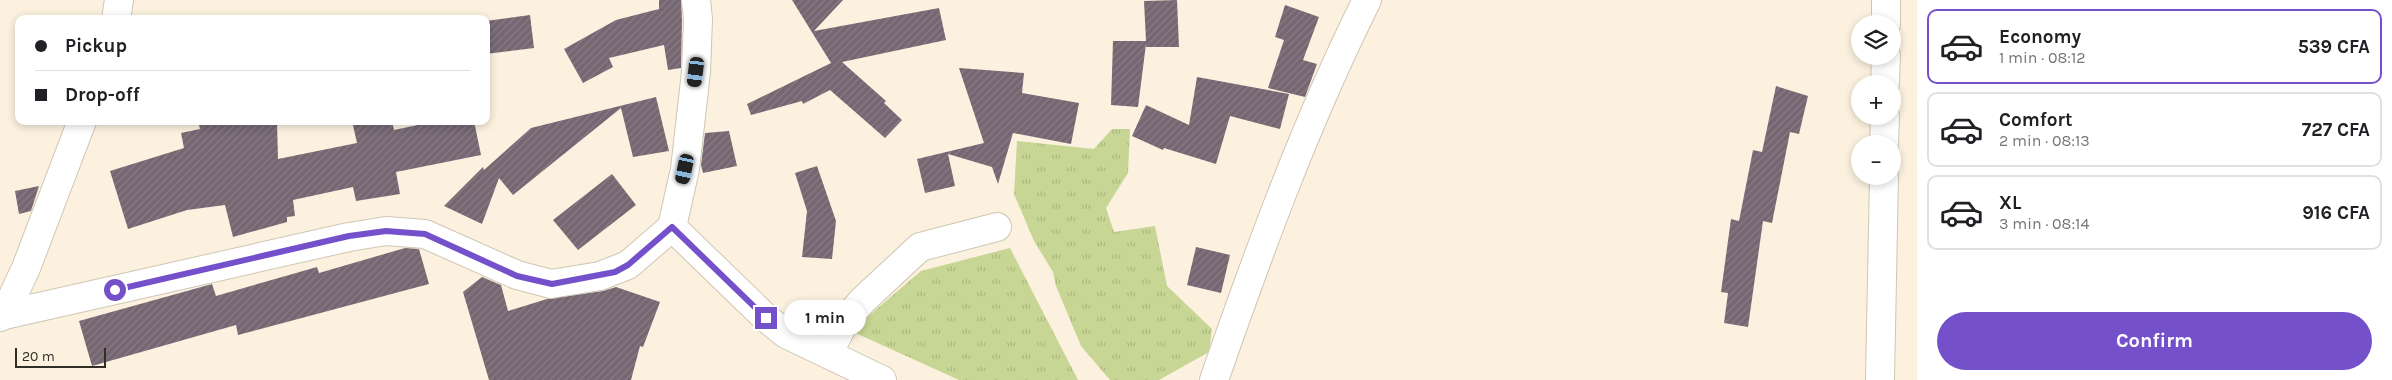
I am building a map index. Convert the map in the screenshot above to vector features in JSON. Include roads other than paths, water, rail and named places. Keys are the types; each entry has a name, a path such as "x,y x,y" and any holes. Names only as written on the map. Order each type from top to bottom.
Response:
{"street":[{"path":"117,15 119,0"},
{"path":"2,316 349,236 386,231 425,234 517,276 552,284 615,272 628,265 672,227 685,169 696,72 698,19 696,0"},
{"path":"1214,380 1254,266 1342,50 1367,0"},
{"path":"1886,0 1886,15"},
{"path":"2,316 26,268 80,125"},
{"path":"1880,380 1884,185"},
{"path":"672,227 766,318 786,334 882,380"},
{"path":"828,354 845,321 862,301 920,247 997,228"}]}
